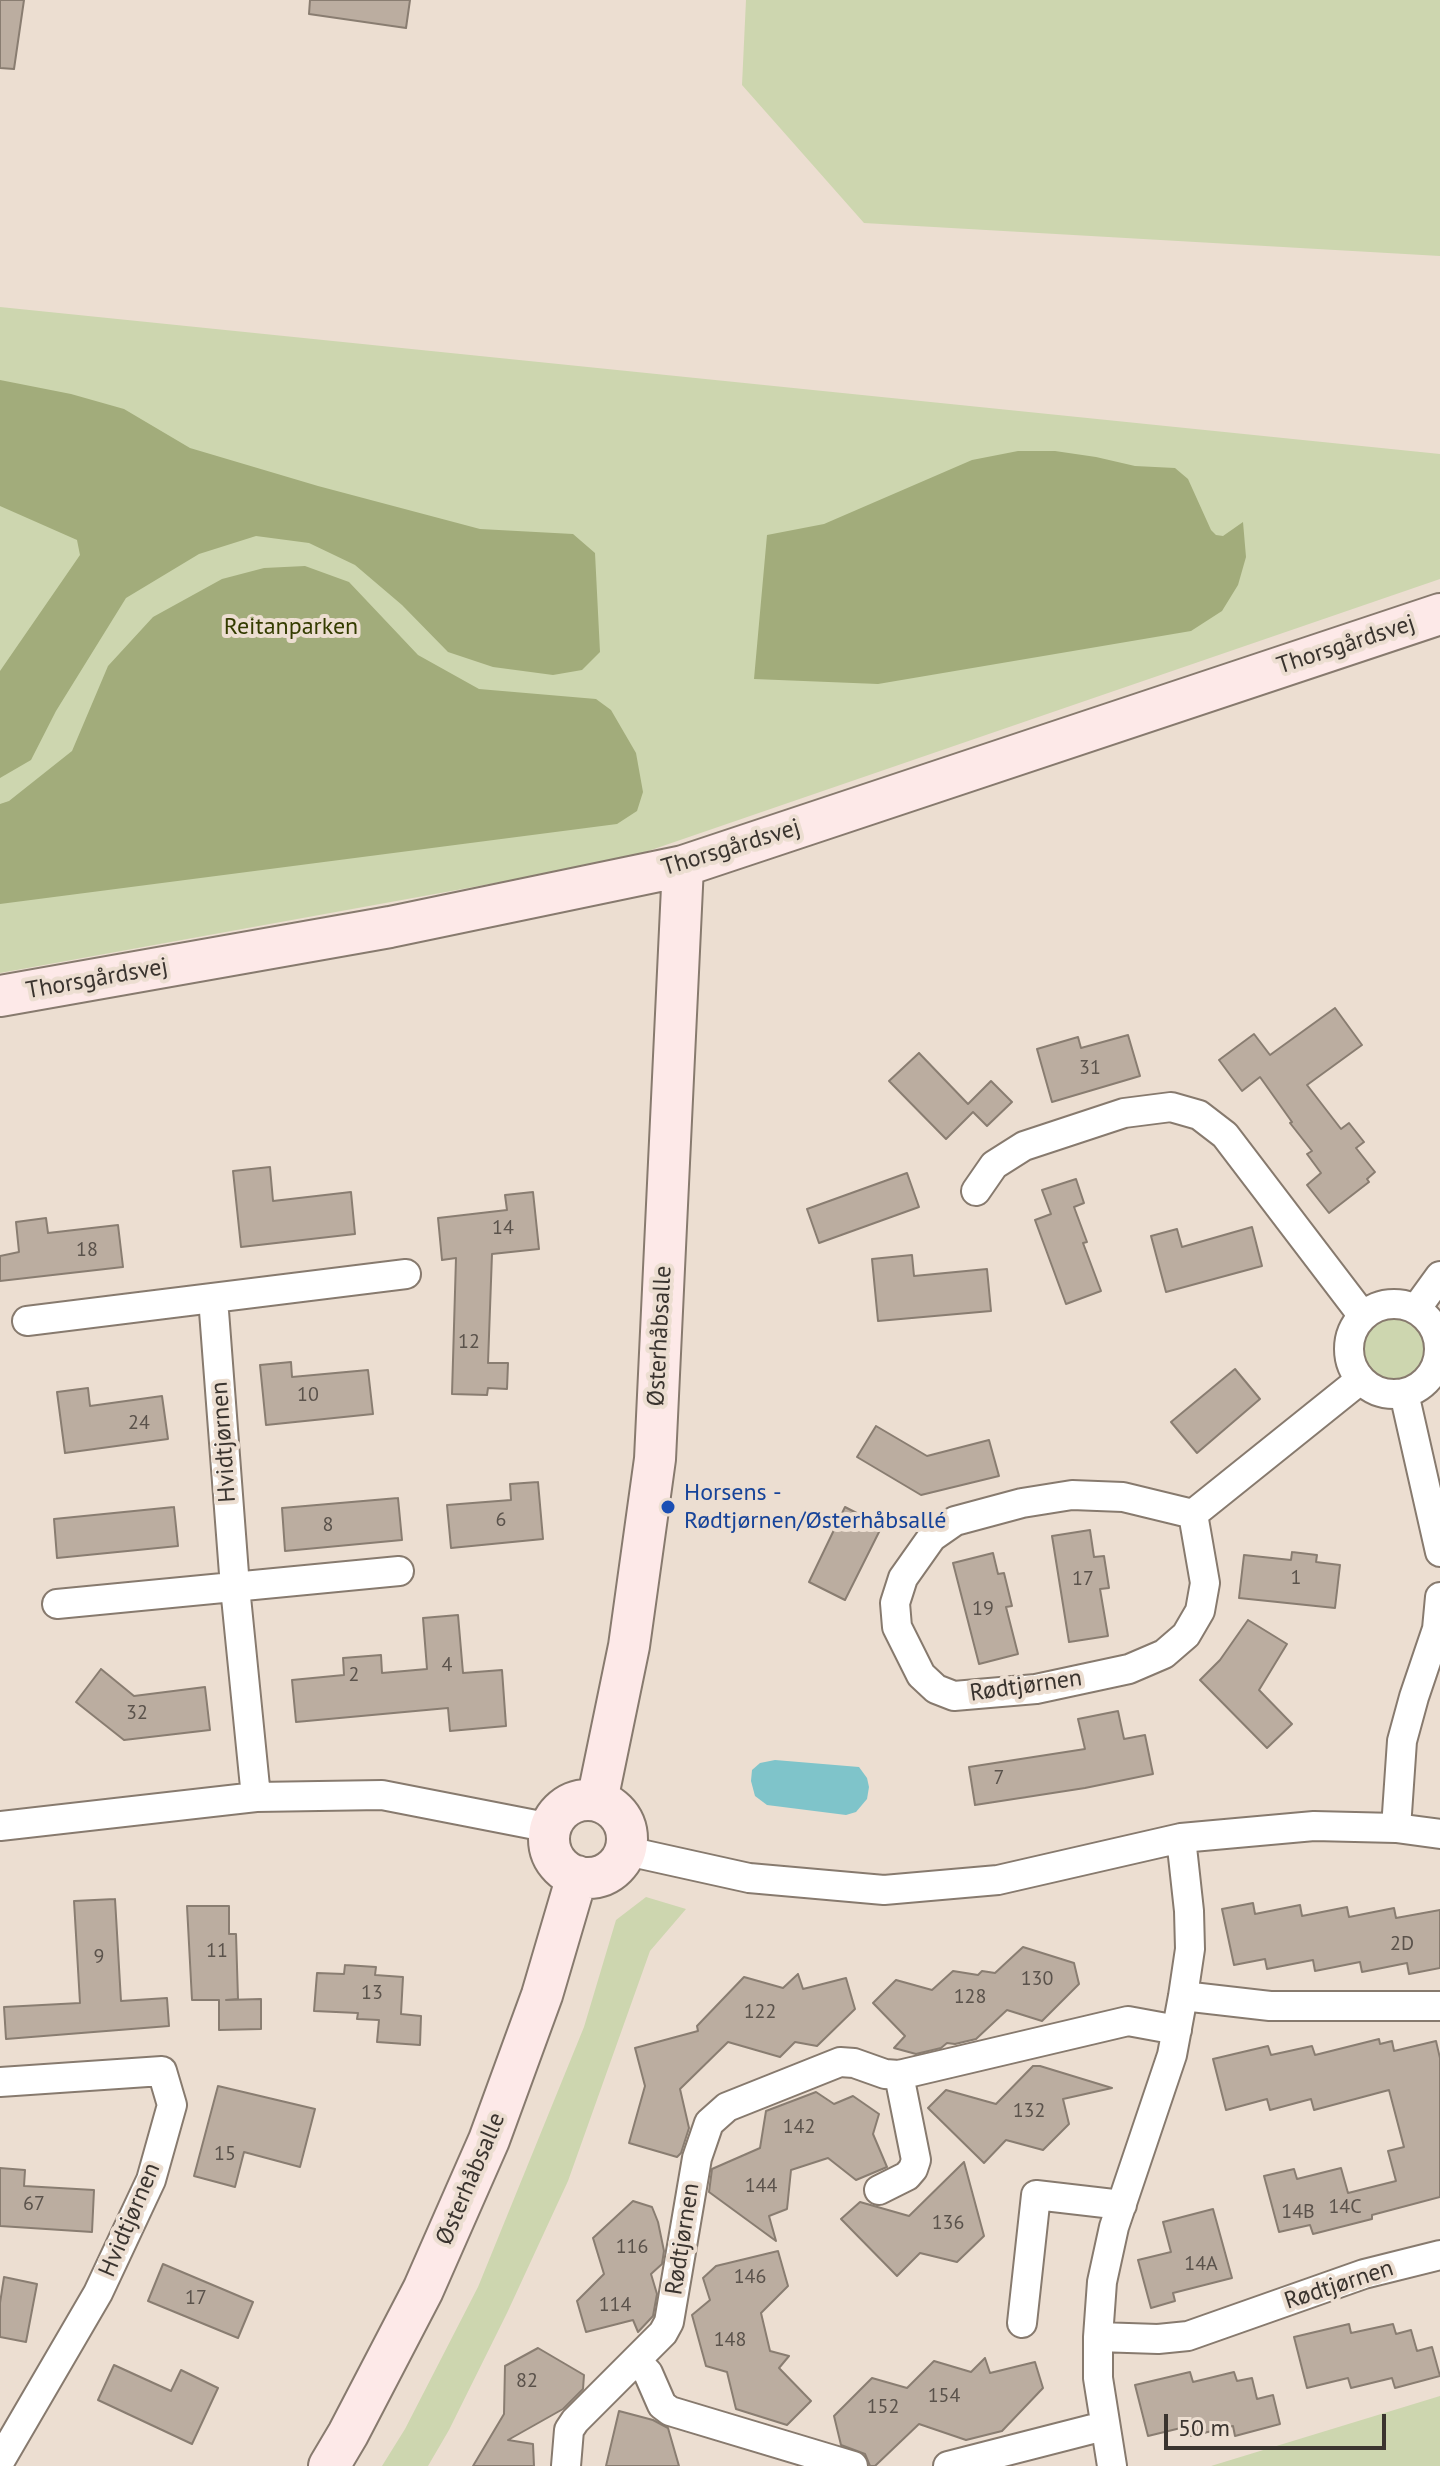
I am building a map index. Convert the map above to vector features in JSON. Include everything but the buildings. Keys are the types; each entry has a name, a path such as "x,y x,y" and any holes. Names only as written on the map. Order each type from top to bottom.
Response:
{"street":[{"name":"Thorsgårdsvej","path":"0,996 390,927 683,866 1440,614"},
{"name":"Østerhåbsalle","path":"597,1801 629,1646 655,1459 683,866"},
{"path":"976,1191 994,1165 1024,1146 1124,1113 1171,1107 1199,1115 1225,1135 1363,1316"},
{"path":"27,1321 406,1274"},
{"path":"1416,1309 1440,1276"},
{"name":"Hvidtjørnen","path":"213,1298 235,1587 256,1797"},
{"path":"1388,1304 1403,1304 1416,1309 1434,1327 1438,1339 1438,1364 1430,1377 1404,1393 1370,1388 1360,1380 1349,1354 1349,1340 1354,1327 1363,1316 1388,1304"},
{"path":"1193,1514 1360,1380"},
{"path":"1404,1393 1440,1552"},
{"name":"Rødtjørnen","path":"1072,1495 1123,1497 1193,1514 1205,1583 1200,1611 1186,1635 1164,1654 1129,1669 1036,1689 954,1696 936,1689 921,1675 897,1627 895,1603 903,1578 932,1537 955,1521 1022,1503 1072,1495"},
{"path":"57,1604 399,1571"},
{"path":"1396,1828 1402,1741 1437,1629 1440,1597"},
{"path":"0,1826 256,1797 382,1795 551,1828"},
{"path":"585,1800 597,1801 617,1812 624,1822 628,1836 627,1851 620,1864 609,1873 595,1878 567,1873 556,1863 550,1849 549,1834 553,1821 562,1809 585,1800"},
{"path":"627,1851 749,1878 884,1890 998,1880 1181,1838 1314,1826 1396,1828 1440,1834"},
{"path":"1112,2466 1098,2378 1102,2282 1122,2205 1172,2055 1177,2030 1190,1949 1181,1838"},
{"name":"Østerhåbsalle","path":"329,2466 423,2290 489,2140 542,1995 577,1876"},
{"path":"1183,1996 1270,2006 1440,2006"},
{"name":"Rødtjørnen","path":"566,2466 569,2430 663,2333 669,2322 692,2177 709,2123 727,2107 840,2062 899,2075 1128,2021 1177,2030"},
{"name":"Hvidtjørnen","path":"0,2082 162,2071 172,2105 151,2180 98,2293 0,2461"},
{"path":"879,2190 907,2176 916,2160 899,2075"},
{"path":"1022,2323 1036,2195 1122,2205"},
{"name":"Rødtjørnen","path":"1098,2337 1158,2339 1188,2336 1364,2274 1440,2255"},
{"path":"636,2360 648,2373 662,2405 670,2411 853,2466"},
{"path":"948,2466 1104,2426"}],"green space":[{"path":"746,0 1440,0 1440,256 864,223 742,85"},
{"name":"Reitanparken","path":"0,307 1440,454 1440,579 622,860 0,973"},
{"path":"0,380 71,394 124,409 190,448 318,486 480,529 573,534 595,553 600,652 582,670 553,675 493,667 448,652 402,605 355,565 309,543 256,536 199,554 126,598 56,711 31,760 0,778 0,671 80,555 77,540 0,506"},
{"path":"1018,451 1055,451 1135,466 1175,468 1188,479 1216,535 1223,536 1243,522 1246,557 1238,585 1222,611 1191,631 878,684 754,679 767,535 824,524 972,460"},
{"path":"305,566 349,582 418,655 479,689 596,699 611,710 636,753 643,792 637,811 617,824 0,904 0,804 9,801 72,751 108,666 153,617 222,579 264,568"},
{"path":"1394,1315 1419,1325 1429,1350 1419,1375 1394,1385 1369,1375 1359,1350 1369,1325"},
{"path":"646,1897 686,1909 650,1951 568,2181 507,2313 428,2466 382,2466 405,2429 478,2287 584,2027 616,1920"},
{"path":"1440,2396 1440,2466 1211,2466"}],"water":[{"path":"775,1760 859,1767 867,1778 867,1799 856,1812 846,1815 767,1805 755,1796 752,1770 760,1763"}],"place":[{"name":"Horsens - Rødtjørnen/Østerhåbsallé","path":"668,1507"}]}
